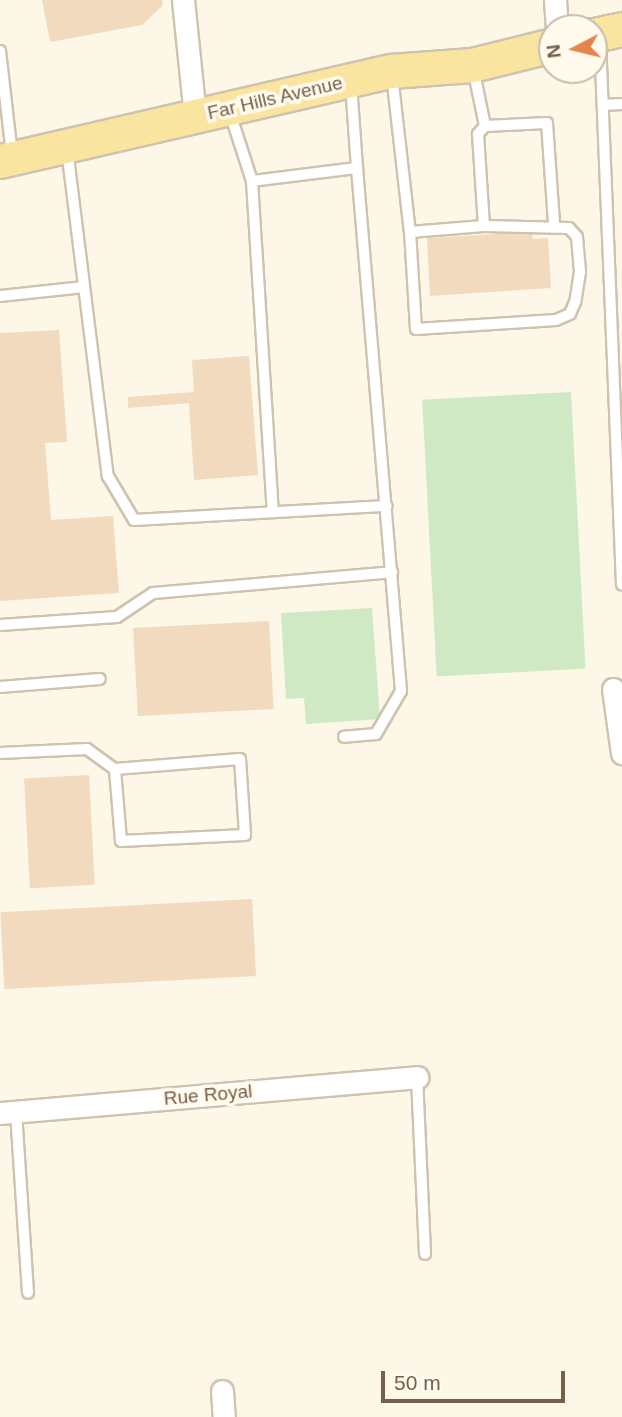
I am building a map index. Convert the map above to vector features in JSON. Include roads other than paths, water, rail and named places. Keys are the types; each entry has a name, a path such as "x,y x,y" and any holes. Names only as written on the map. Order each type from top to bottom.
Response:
{"main road":[{"name":"Far Hills Avenue","path":"6,159 391,71 472,65 538,48"}],"street":[{"path":"183,0 195,117"},
{"path":"613,690 622,752"},
{"name":"Rue Royal","path":"8,1112 417,1077"},
{"path":"222,1391 224,1417"}],"lane":[{"path":"0,51 6,159"},
{"path":"472,65 485,126"},
{"path":"391,71 410,232 416,329 556,320 569,314 580,272 577,237 569,228 554,224 410,232"},
{"path":"345,737 376,734 401,691 351,80"},
{"path":"604,84 622,585"},
{"path":"603,105 622,104"},
{"path":"229,109 252,181 274,512"},
{"path":"484,226 478,134 485,126 547,123 554,224"},
{"path":"67,146 108,476 134,520 387,506"},
{"path":"252,181 357,168"},
{"path":"609,260 622,257"},
{"path":"0,296 85,288"},
{"path":"0,625 117,617 153,593 392,572"},
{"path":"0,687 100,679"},
{"path":"0,753 87,749 115,769 240,759 246,835 121,841 115,769"},
{"path":"417,1077 425,1254"},
{"path":"8,1112 28,1293"}]}
